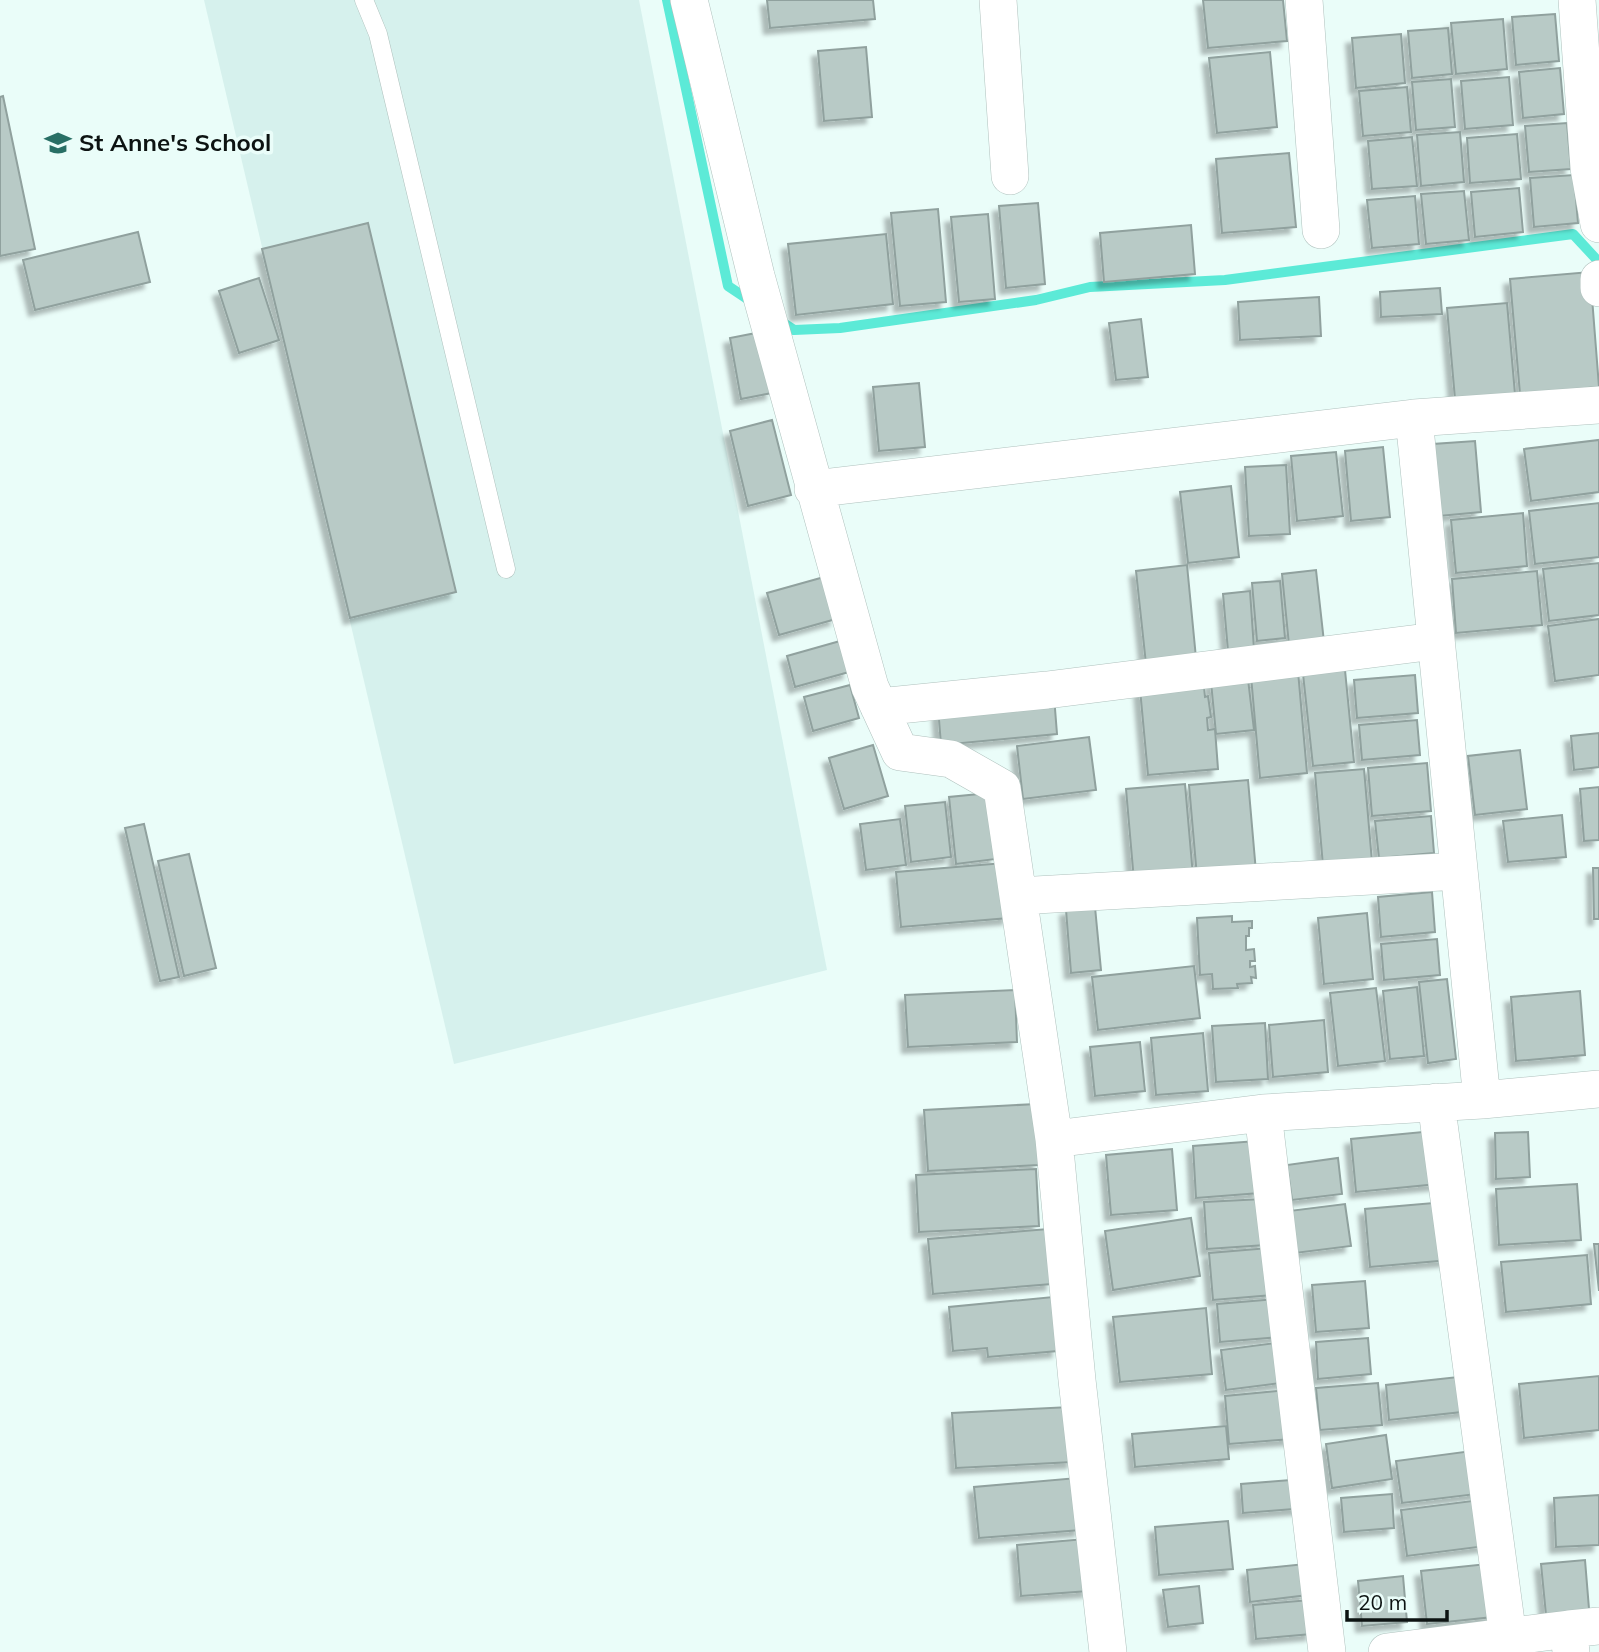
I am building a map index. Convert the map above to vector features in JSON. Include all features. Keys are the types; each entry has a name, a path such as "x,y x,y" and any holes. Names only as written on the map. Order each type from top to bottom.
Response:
{"street":[{"path":"689,0 770,330 870,687 900,752 951,759 1002,788 1054,1139 1077,1380 1108,1652"},
{"path":"998,0 1010,176"},
{"path":"1304,0 1321,230"},
{"path":"1577,0 1589,168 1599,224"},
{"path":"813,489 1414,418 1599,405"},
{"path":"1414,418 1482,1100"},
{"path":"879,707 1047,690 1435,640"},
{"path":"1018,896 1459,871"},
{"path":"1054,1139 1263,1113 1482,1100 1599,1089"},
{"path":"1436,1102 1508,1637"},
{"path":"1263,1113 1327,1652"},
{"path":"1387,1652 1508,1637 1580,1636"}],"lane":[{"path":"364,0 378,34 506,569"}],"shaded area":[{"path":"204,0 639,0 827,970 454,1064"}],"building":[{"path":"767,0 873,0 875,19 770,28"},
{"path":"1203,0 1283,0 1287,41 1208,48"},
{"path":"1555,14 1559,61 1516,65 1512,17"},
{"path":"1503,19 1507,69 1456,74 1451,23"},
{"path":"1448,28 1452,74 1412,78 1408,31"},
{"path":"1401,34 1405,83 1356,88 1352,38"},
{"path":"866,47 872,117 824,121 818,51"},
{"path":"1270,52 1277,127 1217,133 1209,58"},
{"path":"1560,68 1564,114 1523,118 1519,72"},
{"path":"1509,77 1513,125 1465,129 1461,81"},
{"path":"1451,79 1455,127 1416,130 1412,82"},
{"path":"1407,87 1411,132 1363,136 1359,91"},
{"path":"3,96 35,249 0,256 0,97"},
{"path":"1567,123 1571,169 1529,172 1525,126"},
{"path":"1460,132 1464,182 1421,186 1417,135"},
{"path":"1517,134 1521,179 1470,183 1467,138"},
{"path":"1412,137 1417,186 1372,189 1368,141"},
{"path":"1289,153 1296,227 1222,233 1216,159"},
{"path":"1574,175 1578,223 1534,227 1530,178"},
{"path":"1519,188 1523,232 1475,237 1471,192"},
{"path":"1464,191 1469,240 1426,244 1421,194"},
{"path":"1415,196 1419,244 1372,248 1367,200"},
{"path":"1038,203 1045,284 1006,288 999,206"},
{"path":"938,209 946,302 900,306 891,213"},
{"path":"988,214 995,299 959,302 951,217"},
{"path":"368,223 456,592 350,618 262,249"},
{"path":"1191,225 1195,274 1104,282 1100,233"},
{"path":"138,232 150,282 35,310 23,260"},
{"path":"886,234 893,304 796,315 788,244"},
{"path":"1590,272 1599,387 1520,394 1510,279"},
{"path":"259,278 279,340 239,353 219,291"},
{"path":"1440,288 1442,314 1381,317 1380,292"},
{"path":"1319,297 1321,336 1240,340 1238,302"},
{"path":"1507,303 1515,394 1455,399 1447,308"},
{"path":"1141,319 1148,377 1116,380 1109,323"},
{"path":"761,332 772,393 741,399 730,338"},
{"path":"919,383 925,447 879,451 873,387"},
{"path":"772,420 791,495 748,506 730,431"},
{"path":"1599,440 1599,492 1531,501 1524,449"},
{"path":"1475,441 1481,512 1439,516 1433,444"},
{"path":"1383,447 1390,517 1351,521 1345,451"},
{"path":"1336,452 1343,516 1297,521 1291,456"},
{"path":"1286,465 1290,534 1249,536 1245,467"},
{"path":"1231,486 1239,557 1188,563 1180,492"},
{"path":"1599,503 1599,557 1535,564 1529,511"},
{"path":"1523,513 1527,566 1456,573 1451,520"},
{"path":"1599,563 1599,615 1549,621 1543,569"},
{"path":"1187,565 1196,658 1146,664 1136,571"},
{"path":"1316,570 1324,642 1289,645 1282,574"},
{"path":"1537,571 1542,625 1456,633 1452,579"},
{"path":"824,577 836,619 779,635 767,593"},
{"path":"1280,581 1285,638 1257,641 1252,583"},
{"path":"1250,591 1254,649 1228,651 1223,594"},
{"path":"1599,619 1599,675 1555,681 1548,626"},
{"path":"840,641 849,672 795,687 787,656"},
{"path":"1345,670 1354,762 1313,766 1303,674"},
{"path":"1298,671 1307,773 1260,778 1251,676"},
{"path":"1415,675 1418,713 1357,718 1354,680"},
{"path":"1248,679 1254,730 1216,734 1211,682"},
{"path":"850,685 859,718 813,731 804,697"},
{"path":"1204,687 1211,717 1207,718 1208,730 1215,729 1218,769 1148,775 1140,689"},
{"path":"1054,696 1057,734 941,745 938,707"},
{"path":"1417,720 1420,755 1362,760 1359,725"},
{"path":"1599,733 1599,767 1574,770 1571,736"},
{"path":"1089,737 1096,790 1023,799 1017,746"},
{"path":"873,745 888,796 844,809 829,758"},
{"path":"1520,750 1527,809 1475,815 1468,756"},
{"path":"1427,763 1431,811 1372,816 1368,768"},
{"path":"1364,769 1372,862 1323,866 1315,773"},
{"path":"1248,780 1256,872 1197,877 1189,785"},
{"path":"1185,784 1193,876 1134,881 1126,789"},
{"path":"1599,787 1599,840 1584,841 1580,789"},
{"path":"989,793 996,859 956,864 949,797"},
{"path":"945,802 951,857 911,862 905,806"},
{"path":"1562,815 1566,857 1508,862 1503,821"},
{"path":"1431,816 1434,853 1379,858 1375,821"},
{"path":"900,819 906,865 866,870 860,824"},
{"path":"144,824 179,977 160,981 125,828"},
{"path":"189,854 216,968 184,976 158,861"},
{"path":"1004,863 1009,918 901,927 896,872"},
{"path":"1593,868 1599,868 1599,919 1594,919"},
{"path":"1432,892 1435,932 1381,937 1378,897"},
{"path":"1095,907 1101,970 1071,973 1066,910"},
{"path":"1367,913 1373,979 1324,984 1318,918"},
{"path":"1232,916 1232,922 1252,921 1249,936 1246,936 1246,950 1254,949 1255,961 1250,961 1250,967 1255,966 1256,978 1251,977 1252,983 1237,984 1238,988 1213,989 1212,974 1200,975 1197,918"},
{"path":"1437,939 1440,975 1384,980 1381,944"},
{"path":"1194,966 1200,1018 1098,1030 1092,977"},
{"path":"1447,979 1456,1059 1428,1063 1419,982"},
{"path":"1417,987 1424,1056 1390,1059 1383,991"},
{"path":"1376,988 1385,1061 1338,1066 1330,993"},
{"path":"1015,990 1017,1042 908,1047 905,995"},
{"path":"1580,991 1585,1055 1516,1061 1511,997"},
{"path":"1324,1020 1328,1072 1273,1077 1269,1025"},
{"path":"1265,1023 1268,1079 1216,1082 1212,1026"},
{"path":"1203,1033 1208,1091 1156,1095 1151,1038"},
{"path":"1140,1042 1145,1091 1095,1096 1090,1047"},
{"path":"1036,1104 1039,1165 928,1171 924,1110"},
{"path":"1433,1131 1438,1184 1356,1192 1351,1139"},
{"path":"1528,1132 1530,1177 1496,1179 1495,1133"},
{"path":"1256,1141 1260,1193 1196,1198 1193,1146"},
{"path":"1172,1149 1177,1210 1111,1215 1106,1155"},
{"path":"1338,1158 1342,1194 1292,1200 1287,1165"},
{"path":"1036,1169 1039,1226 919,1232 916,1175"},
{"path":"1577,1184 1581,1240 1499,1245 1496,1189"},
{"path":"1263,1199 1266,1245 1207,1249 1204,1202"},
{"path":"1445,1202 1450,1260 1370,1267 1365,1209"},
{"path":"1345,1204 1351,1246 1295,1253 1289,1211"},
{"path":"1191,1218 1200,1276 1113,1290 1105,1231"},
{"path":"1048,1229 1052,1284 933,1294 928,1239"},
{"path":"1594,1244 1599,1244 1599,1291"},
{"path":"1269,1248 1273,1295 1213,1300 1209,1253"},
{"path":"1587,1255 1591,1304 1506,1312 1501,1262"},
{"path":"1365,1281 1369,1328 1316,1332 1312,1285"},
{"path":"1053,1297 1058,1351 988,1357 987,1348 953,1351 949,1307"},
{"path":"1276,1299 1280,1337 1220,1342 1217,1304"},
{"path":"1206,1308 1212,1374 1120,1382 1113,1317"},
{"path":"1368,1338 1371,1374 1318,1379 1316,1342"},
{"path":"1283,1342 1288,1382 1226,1390 1221,1350"},
{"path":"1467,1376 1471,1411 1389,1420 1386,1385"},
{"path":"1599,1376 1599,1430 1524,1438 1519,1384"},
{"path":"1378,1383 1382,1425 1320,1430 1316,1388"},
{"path":"1288,1390 1292,1439 1229,1444 1225,1396"},
{"path":"1070,1407 1073,1462 956,1468 952,1413"},
{"path":"1226,1426 1229,1459 1135,1467 1132,1434"},
{"path":"1386,1435 1392,1479 1332,1488 1326,1444"},
{"path":"1479,1450 1485,1493 1402,1503 1396,1461"},
{"path":"1077,1478 1081,1530 979,1538 974,1487"},
{"path":"1303,1479 1306,1508 1243,1513 1241,1484"},
{"path":"1392,1494 1394,1528 1344,1532 1341,1498"},
{"path":"1599,1495 1599,1545 1556,1547 1554,1498"},
{"path":"1480,1500 1486,1546 1407,1556 1401,1510"},
{"path":"1228,1521 1233,1569 1159,1575 1155,1527"},
{"path":"1085,1539 1089,1591 1021,1596 1017,1545"},
{"path":"1585,1560 1590,1621 1547,1625 1541,1564"},
{"path":"1305,1564 1308,1595 1250,1602 1247,1570"},
{"path":"1487,1564 1493,1617 1427,1624 1421,1571"},
{"path":"1403,1576 1407,1622 1362,1626 1358,1581"},
{"path":"1199,1586 1203,1623 1168,1627 1163,1590"},
{"path":"1310,1600 1312,1634 1256,1639 1253,1605"}],"waterway":[{"path":"667,0 728,286 752,302"},
{"path":"779,320 794,330 840,328 1036,300 1090,287 1225,280 1573,234 1599,262"}],"place":[{"name":"St Anne's School","path":"58,143"}]}
